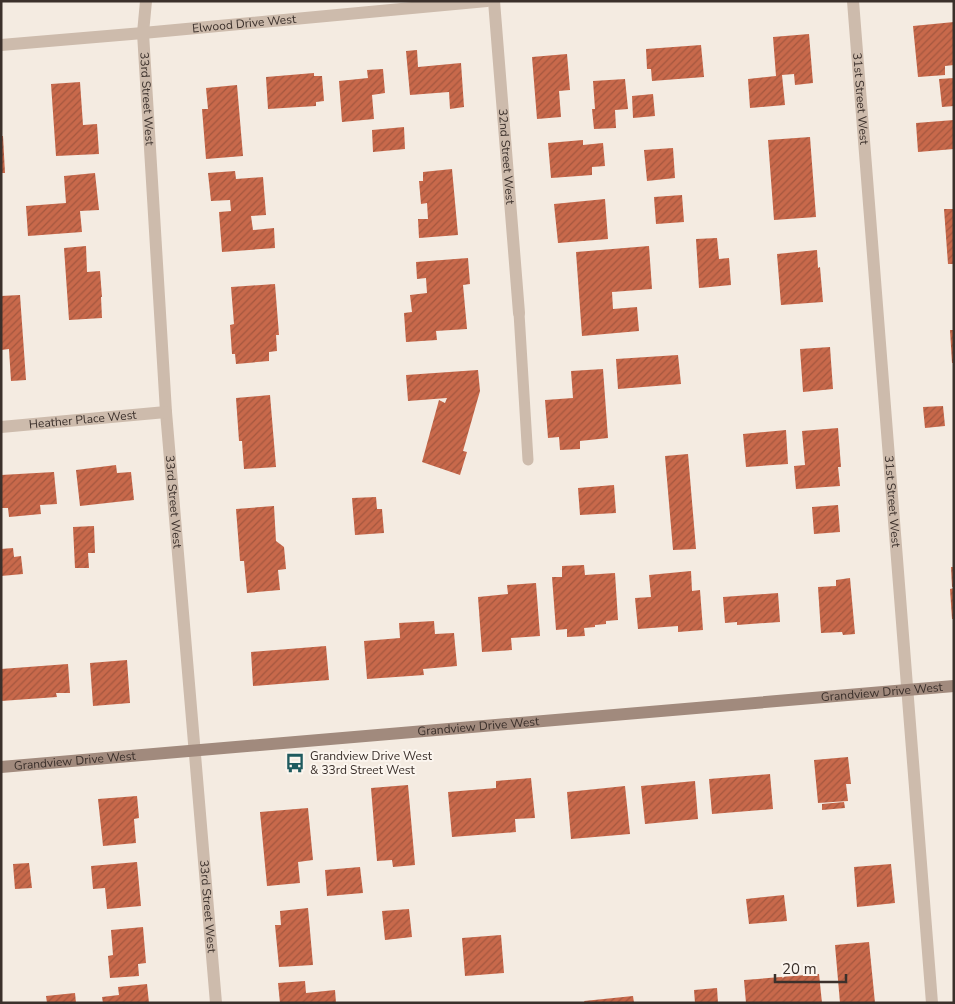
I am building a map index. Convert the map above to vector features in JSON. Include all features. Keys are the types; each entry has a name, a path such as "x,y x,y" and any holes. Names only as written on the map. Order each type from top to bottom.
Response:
{"street":[{"name":"33rd Street West","path":"146,1 143,33 166,412 216,1003"},
{"name":"Elwood Drive West","path":"1,45 487,1"},
{"name":"32nd Street West","path":"494,1 519,312"},
{"name":"31st Street West","path":"853,1 932,1003"},
{"name":"Heather Place West","path":"1,427 166,412"},
{"name":"Grandview Drive West","path":"1,766 954,686"}],"lane":[{"path":"519,312 528,460"}],"building":[{"path":"954,22 954,65 945,66 945,75 918,77 913,26"},
{"path":"809,34 813,83 795,85 794,74 782,75 785,105 750,108 748,79 776,76 773,37"},
{"path":"701,45 704,77 652,81 651,69 647,69 646,49"},
{"path":"417,50 418,67 461,63 464,107 450,109 449,92 410,95 406,51"},
{"path":"567,54 570,90 559,91 561,117 537,119 532,57"},
{"path":"383,69 385,93 372,95 374,119 342,122 339,81 368,78 367,70"},
{"path":"314,73 314,76 322,76 324,101 316,102 316,106 268,109 266,77"},
{"path":"954,78 954,106 942,107 939,79"},
{"path":"625,79 628,109 615,110 616,128 594,129 592,109 595,109 593,81"},
{"path":"80,82 83,125 97,124 99,154 56,156 51,84"},
{"path":"237,85 243,156 206,159 202,109 208,109 206,88"},
{"path":"653,94 655,116 633,118 632,96"},
{"path":"954,120 954,149 918,152 916,123"},
{"path":"404,127 405,149 373,152 372,130"},
{"path":"1,136 3,136 5,173 1,173"},
{"path":"810,137 816,217 774,220 768,140"},
{"path":"583,140 583,145 603,143 605,166 592,167 592,175 551,178 548,143"},
{"path":"673,148 675,178 647,181 644,150"},
{"path":"452,169 458,235 419,238 418,219 428,219 427,203 421,204 419,181 423,181 423,172"},
{"path":"235,171 236,179 263,177 266,215 251,216 253,230 274,228 275,248 222,252 219,212 231,211 230,200 211,201 208,173"},
{"path":"95,173 99,210 80,211 82,232 28,236 26,206 66,203 64,176"},
{"path":"682,195 684,222 656,224 654,197"},
{"path":"605,199 608,239 558,243 554,204"},
{"path":"944,209 954,209 954,264 948,264"},
{"path":"717,238 719,259 729,258 731,285 699,288 696,239"},
{"path":"86,246 87,272 100,271 102,318 69,320 64,248"},
{"path":"649,246 652,289 612,292 613,309 637,307 639,331 582,336 576,252"},
{"path":"817,250 823,302 781,305 777,254"},
{"path":"468,258 470,284 463,285 467,329 436,331 437,340 406,342 404,313 412,312 410,295 427,293 426,278 417,279 416,262"},
{"path":"275,284 279,335 276,335 277,351 269,352 269,361 236,364 235,354 232,354 230,325 234,324 231,287"},
{"path":"20,295 26,380 11,381 9,349 1,350 1,296"},
{"path":"950,330 954,330 954,363 952,363"},
{"path":"830,347 833,389 803,392 800,349"},
{"path":"678,355 681,384 618,389 616,359"},
{"path":"603,369 608,438 580,441 580,449 560,450 559,437 548,438 545,400 573,398 571,371"},
{"path":"478,370 480,391 463,451 467,452 460,475 422,462 439,400 445,403 447,398 408,401 406,375"},
{"path":"270,395 276,467 244,469 242,441 239,441 236,398"},
{"path":"943,406 945,426 925,428 923,407"},
{"path":"838,428 841,467 838,467 840,486 796,489 794,466 805,465 802,431"},
{"path":"786,430 788,464 746,467 743,434"},
{"path":"688,454 696,549 673,550 665,456"},
{"path":"116,465 117,473 131,472 134,500 80,506 76,470"},
{"path":"54,472 57,504 40,505 41,514 9,517 8,508 1,508 1,475"},
{"path":"614,485 616,513 580,515 578,488"},
{"path":"376,497 377,509 382,509 384,533 355,535 352,498"},
{"path":"838,505 840,532 814,534 812,507"},
{"path":"274,506 276,541 284,547 286,569 278,570 280,590 247,593 244,561 240,561 236,509"},
{"path":"94,526 95,553 88,553 89,568 75,568 73,527"},
{"path":"13,548 14,557 21,556 23,574 1,576 1,549"},
{"path":"584,565 585,575 615,573 618,620 606,621 606,624 584,628 585,636 567,637 567,629 556,630 552,577 562,577 562,566"},
{"path":"951,567 954,567 954,587 952,587"},
{"path":"691,571 692,591 700,590 703,630 678,632 678,626 638,629 635,598 651,597 649,575"},
{"path":"850,578 855,634 843,635 842,632 821,633 818,587 836,586 836,580"},
{"path":"536,583 540,636 511,638 512,650 482,652 478,597 508,594 507,585"},
{"path":"954,588 954,619 952,619 950,589"},
{"path":"778,593 780,622 737,625 737,622 725,623 723,597"},
{"path":"434,621 435,634 454,633 457,666 423,669 424,675 367,679 364,641 400,638 399,623"},
{"path":"326,646 329,680 253,686 251,652"},
{"path":"127,660 130,703 93,706 90,663"},
{"path":"68,664 70,693 56,693 57,697 1,701 1,669"},
{"path":"848,757 851,784 846,784 848,801 818,803 814,760"},
{"path":"770,774 773,809 712,814 709,779"},
{"path":"531,778 535,818 515,819 516,832 452,837 448,792 496,788 496,781"},
{"path":"695,781 698,819 645,824 641,786"},
{"path":"408,785 415,865 393,867 392,860 377,861 371,788"},
{"path":"625,786 630,834 571,839 567,792"},
{"path":"137,796 139,818 134,819 136,843 103,846 98,799"},
{"path":"844,802 845,808 822,810 822,804"},
{"path":"308,808 313,860 298,862 300,883 267,886 260,812"},
{"path":"137,862 141,906 107,909 105,888 93,889 91,866"},
{"path":"29,863 32,888 15,889 13,864"},
{"path":"891,864 895,903 857,907 854,867"},
{"path":"360,867 363,893 327,896 325,870"},
{"path":"784,895 787,921 749,924 746,899"},
{"path":"308,908 313,965 279,967 275,925 281,925 280,911"},
{"path":"409,909 412,937 385,940 382,911"},
{"path":"143,927 146,963 138,964 139,976 110,978 108,956 113,955 111,930"},
{"path":"501,935 504,973 465,976 462,938"},
{"path":"869,942 875,1003 840,1003 835,945"},
{"path":"819,974 822,1003 746,1003 744,980"},
{"path":"305,981 306,993 335,990 336,1003 280,1003 278,983"},
{"path":"147,984 149,1003 103,1003 102,997 119,995 118,987"},
{"path":"717,988 718,1003 695,1003 694,990"},
{"path":"75,993 76,1003 47,1003 46,996"},
{"path":"633,996 634,1003 585,1003 584,1001"}],"place":[{"name":"Grandview Drive West & 33rd Street West","path":"295,763"}]}
